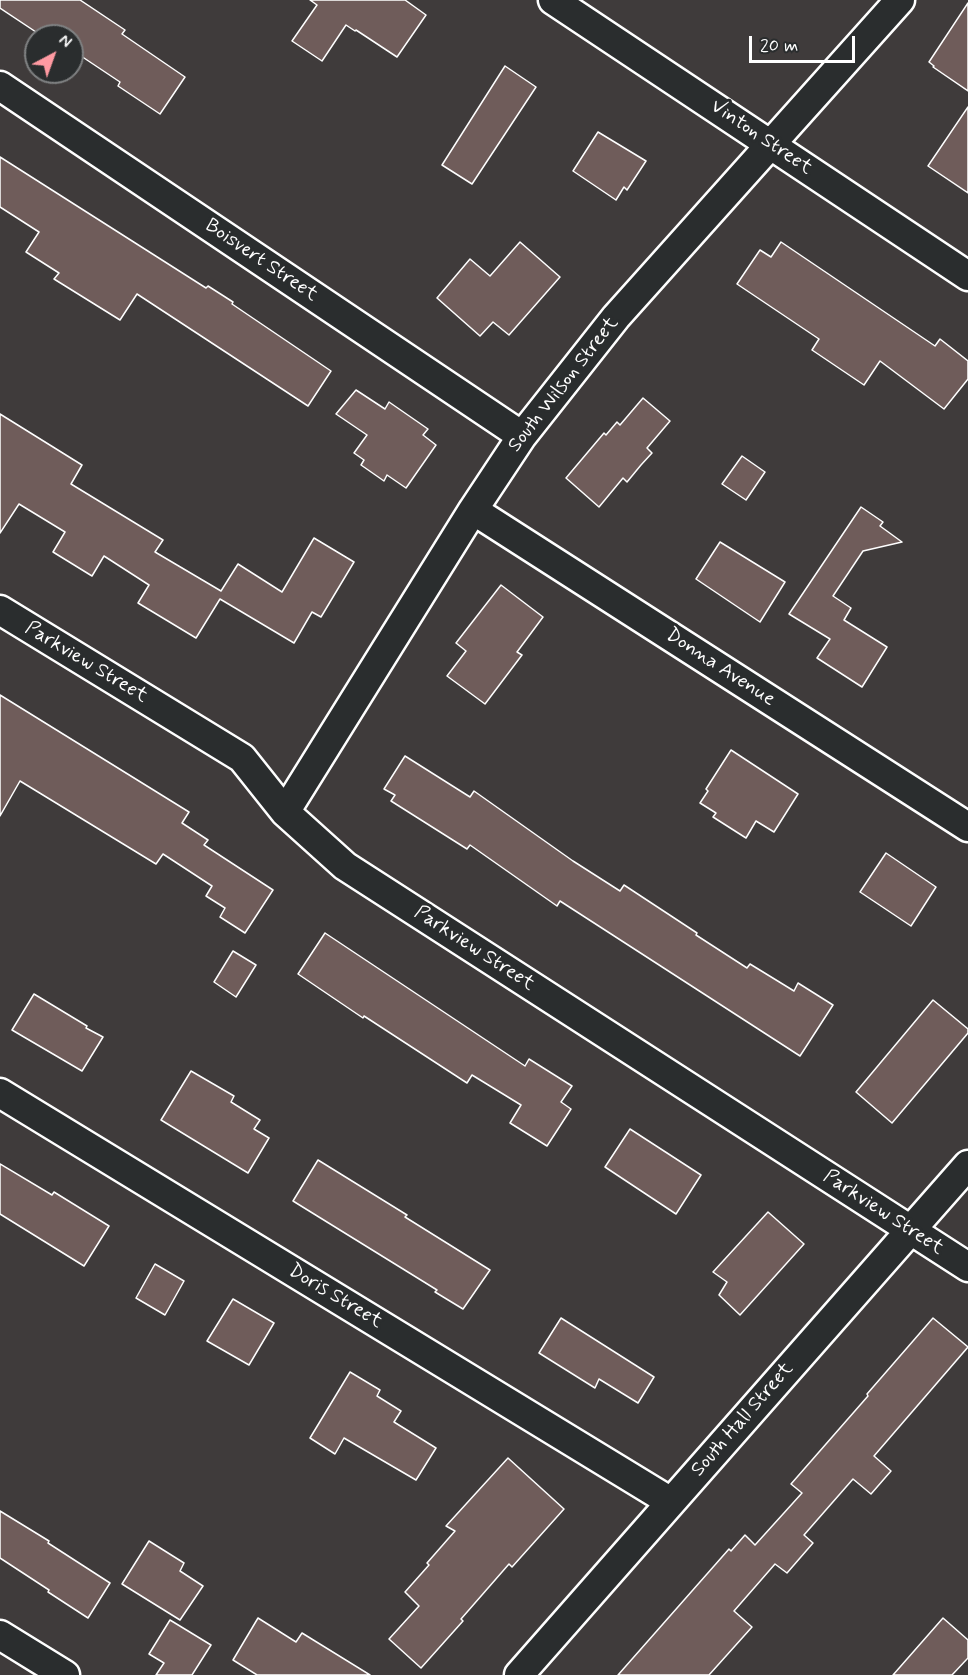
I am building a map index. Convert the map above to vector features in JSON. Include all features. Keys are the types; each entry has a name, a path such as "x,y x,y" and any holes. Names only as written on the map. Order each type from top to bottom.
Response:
{"street":[{"name":"Vinton Street","path":"553,0 968,276"},
{"name":"South Wilson Street","path":"285,813 473,510 522,436 616,317 900,0"},
{"name":"Boisvert Street","path":"0,86 522,436"},
{"name":"Donna Avenue","path":"473,510 968,827"},
{"name":"Parkview Street","path":"0,610 242,758 285,813 345,866 968,1267"},
{"name":"Doris Street","path":"0,1093 671,1502"},
{"name":"South Hall Street","path":"519,1675 968,1165"},
{"path":"0,1635 65,1675"}],"building":[{"path":"0,0 80,0 125,30 122,34 185,77 160,114 118,86 120,82 84,58 84,24 24,24 0,8"},
{"path":"310,0 405,0 426,15 397,57 346,25 322,61 292,41 317,5"},
{"path":"968,3 968,91 929,62"},
{"path":"505,66 536,87 472,184 442,165"},
{"path":"968,107 968,193 928,166"},
{"path":"598,132 646,161 627,190 624,187 616,200 573,171"},
{"path":"0,157 206,288 208,286 233,302 232,304 331,371 308,406 137,294 120,320 54,279 59,273 26,252 39,232 0,207"},
{"path":"520,242 560,277 509,335 493,322 480,336 437,298 470,259 490,276"},
{"path":"781,242 935,346 940,339 968,361 968,379 944,409 880,361 864,385 812,350 819,339 737,284 760,250 771,257"},
{"path":"356,390 385,409 389,402 428,429 423,435 436,445 406,488 387,475 384,481 361,465 364,460 354,453 367,435 336,414"},
{"path":"643,398 670,421 647,448 652,453 627,482 623,478 599,507 566,478 604,433 606,435 617,422 620,425"},
{"path":"0,414 82,465 71,484 163,540 155,552 221,591 238,564 282,592 314,538 354,562 321,617 312,612 294,643 220,599 196,638 138,603 149,585 104,556 92,576 53,552 65,532 19,504 0,533"},
{"path":"742,456 765,472 746,500 722,484"},
{"path":"861,507 883,522 880,526 902,542 863,551 833,596 851,608 844,620 887,647 862,687 817,658 830,639 789,614"},
{"path":"720,542 785,582 760,622 696,579"},
{"path":"501,585 543,617 517,652 522,655 485,704 447,676 466,651 456,643"},
{"path":"0,695 189,812 182,823 208,840 204,845 273,890 245,933 220,917 225,908 206,896 212,886 163,854 156,864 20,781 0,816"},
{"path":"731,750 798,794 774,832 756,821 746,838 713,817 716,813 700,803 708,791 706,789"},
{"path":"405,756 470,797 474,791 573,861 620,891 624,885 747,968 750,964 794,991 798,983 833,1005 800,1056 560,901 557,906 470,845 467,849 391,801 395,795 384,789"},
{"path":"886,853 936,887 911,926 860,892"},
{"path":"325,933 525,1066 529,1059 572,1086 561,1102 571,1109 547,1146 510,1123 521,1105 472,1075 467,1083 298,974"},
{"path":"233,951 256,965 236,997 214,982"},
{"path":"34,994 103,1037 82,1071 12,1030"},
{"path":"933,1000 968,1029 968,1033 892,1123 856,1092"},
{"path":"191,1071 234,1096 231,1102 260,1120 254,1129 269,1138 248,1173 161,1120"},
{"path":"630,1129 701,1175 676,1214 605,1167"},
{"path":"318,1160 490,1270 463,1309 435,1292 437,1290 293,1201"},
{"path":"0,1164 52,1195 54,1192 109,1226 84,1266 0,1214"},
{"path":"768,1212 804,1244 740,1315 719,1295 727,1282 713,1272"},
{"path":"155,1264 184,1281 165,1315 136,1298"},
{"path":"233,1299 274,1323 249,1365 207,1341"},
{"path":"561,1318 654,1377 638,1403 599,1379 595,1388 539,1353"},
{"path":"933,1318 968,1347 874,1456 891,1471 871,1494 853,1479 804,1535 813,1543 787,1573 775,1564 734,1611 752,1627 709,1675 618,1675 729,1549 731,1551 745,1535 755,1545 802,1493 791,1484"},
{"path":"350,1372 380,1390 377,1396 401,1411 394,1422 436,1448 416,1480 344,1438 335,1454 310,1438"},
{"path":"508,1458 564,1509 512,1567 509,1564 421,1668 389,1639 419,1606 405,1592 455,1531 446,1526"},
{"path":"0,1511 110,1583 88,1618 0,1558"},
{"path":"149,1541 184,1563 180,1571 203,1586 180,1620 122,1584"},
{"path":"258,1618 296,1642 302,1633 370,1675 257,1675 233,1660"},
{"path":"943,1618 968,1640 968,1658 952,1675 893,1675"},
{"path":"170,1620 211,1645 192,1675 156,1675 164,1663 149,1654"}]}
